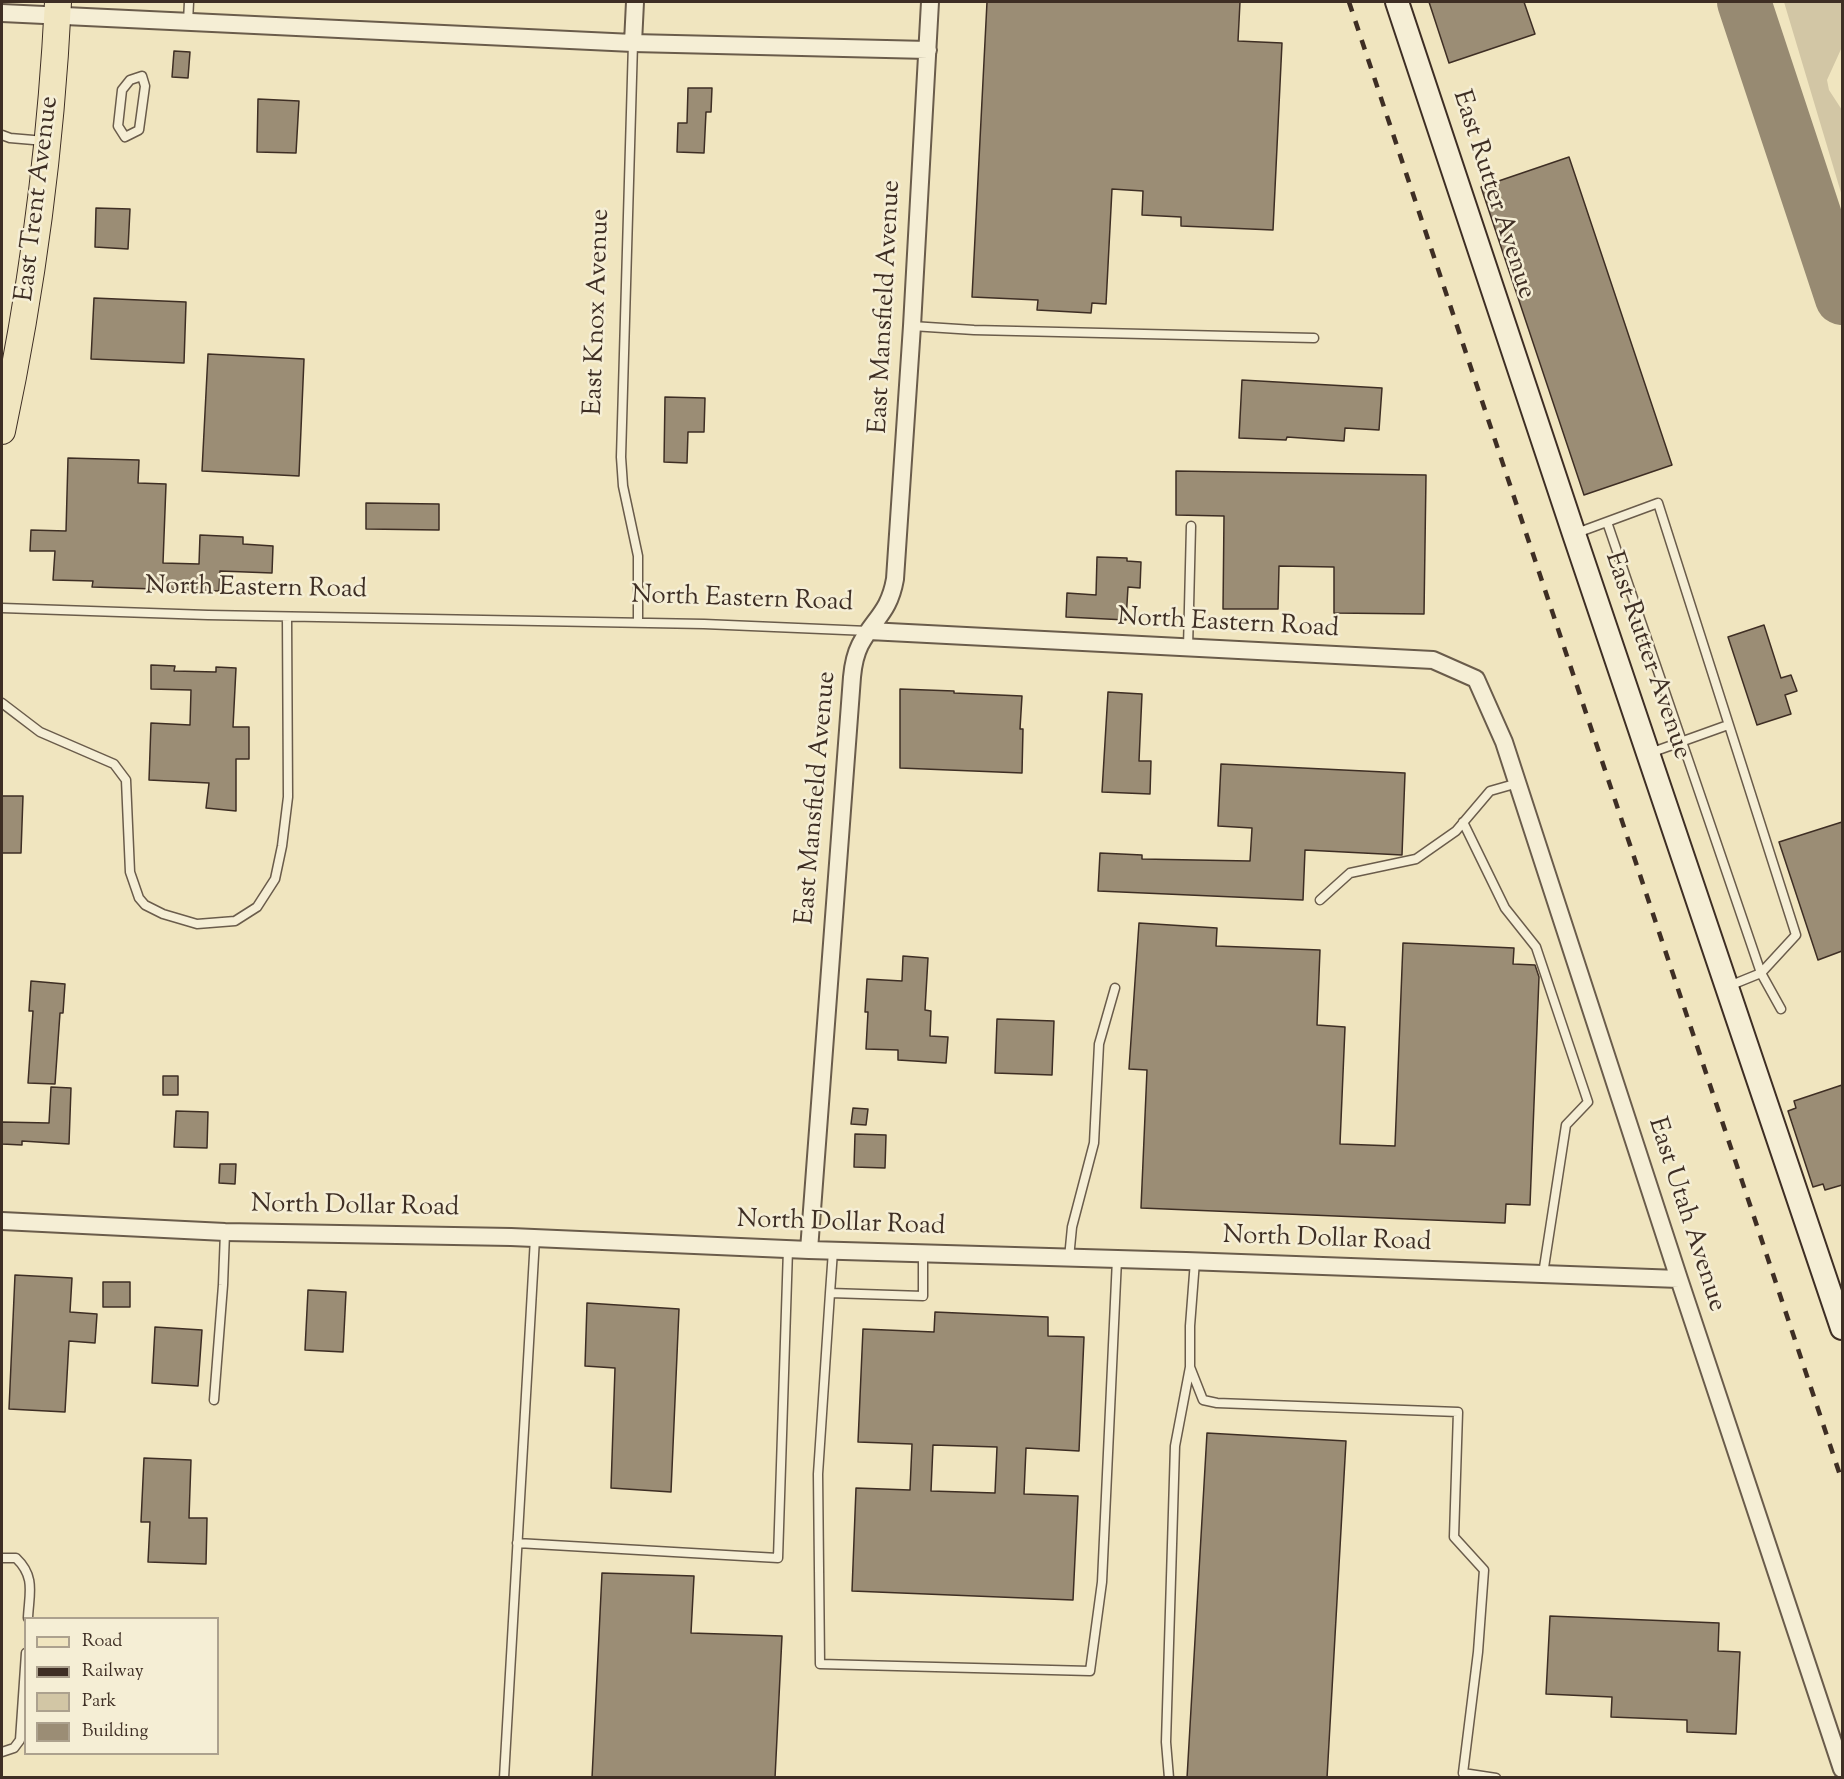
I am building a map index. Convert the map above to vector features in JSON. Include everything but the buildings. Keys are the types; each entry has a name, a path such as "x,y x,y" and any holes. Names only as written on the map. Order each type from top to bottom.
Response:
{"main road":[{"name":"East Trent Avenue","path":"2,431 21,336 49,142 58,9"}],"street":[{"name":"East Knox Avenue","path":"633,43 635,2"},
{"name":"East Mansfield Avenue","path":"809,1250 852,677 857,652 887,606 895,579 930,2"},
{"name":"East Rutter Avenue","path":"1397,2 1842,1328"},
{"path":"2,13 58,9 188,22 633,43 928,50"},
{"name":"North Eastern Road","path":"869,631 1433,660 1476,679"},
{"name":"East Utah Avenue","path":"1476,679 1504,742 1518,783 1679,1279 1842,1769"},
{"name":"North Dollar Road","path":"2,1221 225,1232 535,1238 833,1251 1196,1261 1679,1279"}],"lane":[{"path":"188,22 189,2"},
{"name":"East Knox Avenue","path":"633,43 621,463 623,486 638,556 638,623"},
{"path":"142,76 145,86 139,130 124,136 118,126 122,90 130,80 142,76"},
{"path":"2,135 49,142"},
{"path":"912,326 974,330 1314,338"},
{"path":"1574,534 1658,504 1796,935 1761,973 1728,986"},
{"path":"1607,522 1761,973 1781,1009"},
{"path":"1188,649 1191,526"},
{"name":"North Eastern Road","path":"2,608 287,617 638,623 869,631"},
{"path":"2,703 40,732 114,765 126,780 130,872 139,898 145,905 163,914 197,924 235,921 257,907 275,879 282,846 288,797 287,617"},
{"path":"1649,753 1728,725"},
{"path":"1320,900 1350,873 1416,859 1456,831 1490,791 1518,783"},
{"path":"1463,822 1505,908 1536,947 1588,1102 1566,1125 1543,1274"},
{"path":"1069,1258 1072,1227 1094,1143 1099,1044 1115,987"},
{"path":"214,1400 225,1232"},
{"path":"504,1778 535,1238"},
{"path":"517,1543 778,1558 788,1249"},
{"path":"833,1251 818,1474 820,1664 1090,1671 1102,1582 1117,1259"},
{"path":"830,1293 923,1296 923,1254"},
{"path":"1169,1778 1166,1742 1175,1446 1190,1367 1190,1326 1196,1261"},
{"path":"1190,1367 1203,1400 1458,1412 1454,1537 1484,1570 1478,1652 1463,1773 1496,1778"},
{"path":"2,1558 16,1558 24,1566 30,1578 28,1617"},
{"path":"2,1752 14,1748 20,1740 24,1682"}],"green space":[{"path":"1784,2 1842,2 1842,47 1827,80 1829,90 1842,110 1842,196"}],"taxiway":[{"path":"1744,2 1842,298"}],"railway":[{"path":"1349,2 1842,1481"}]}
